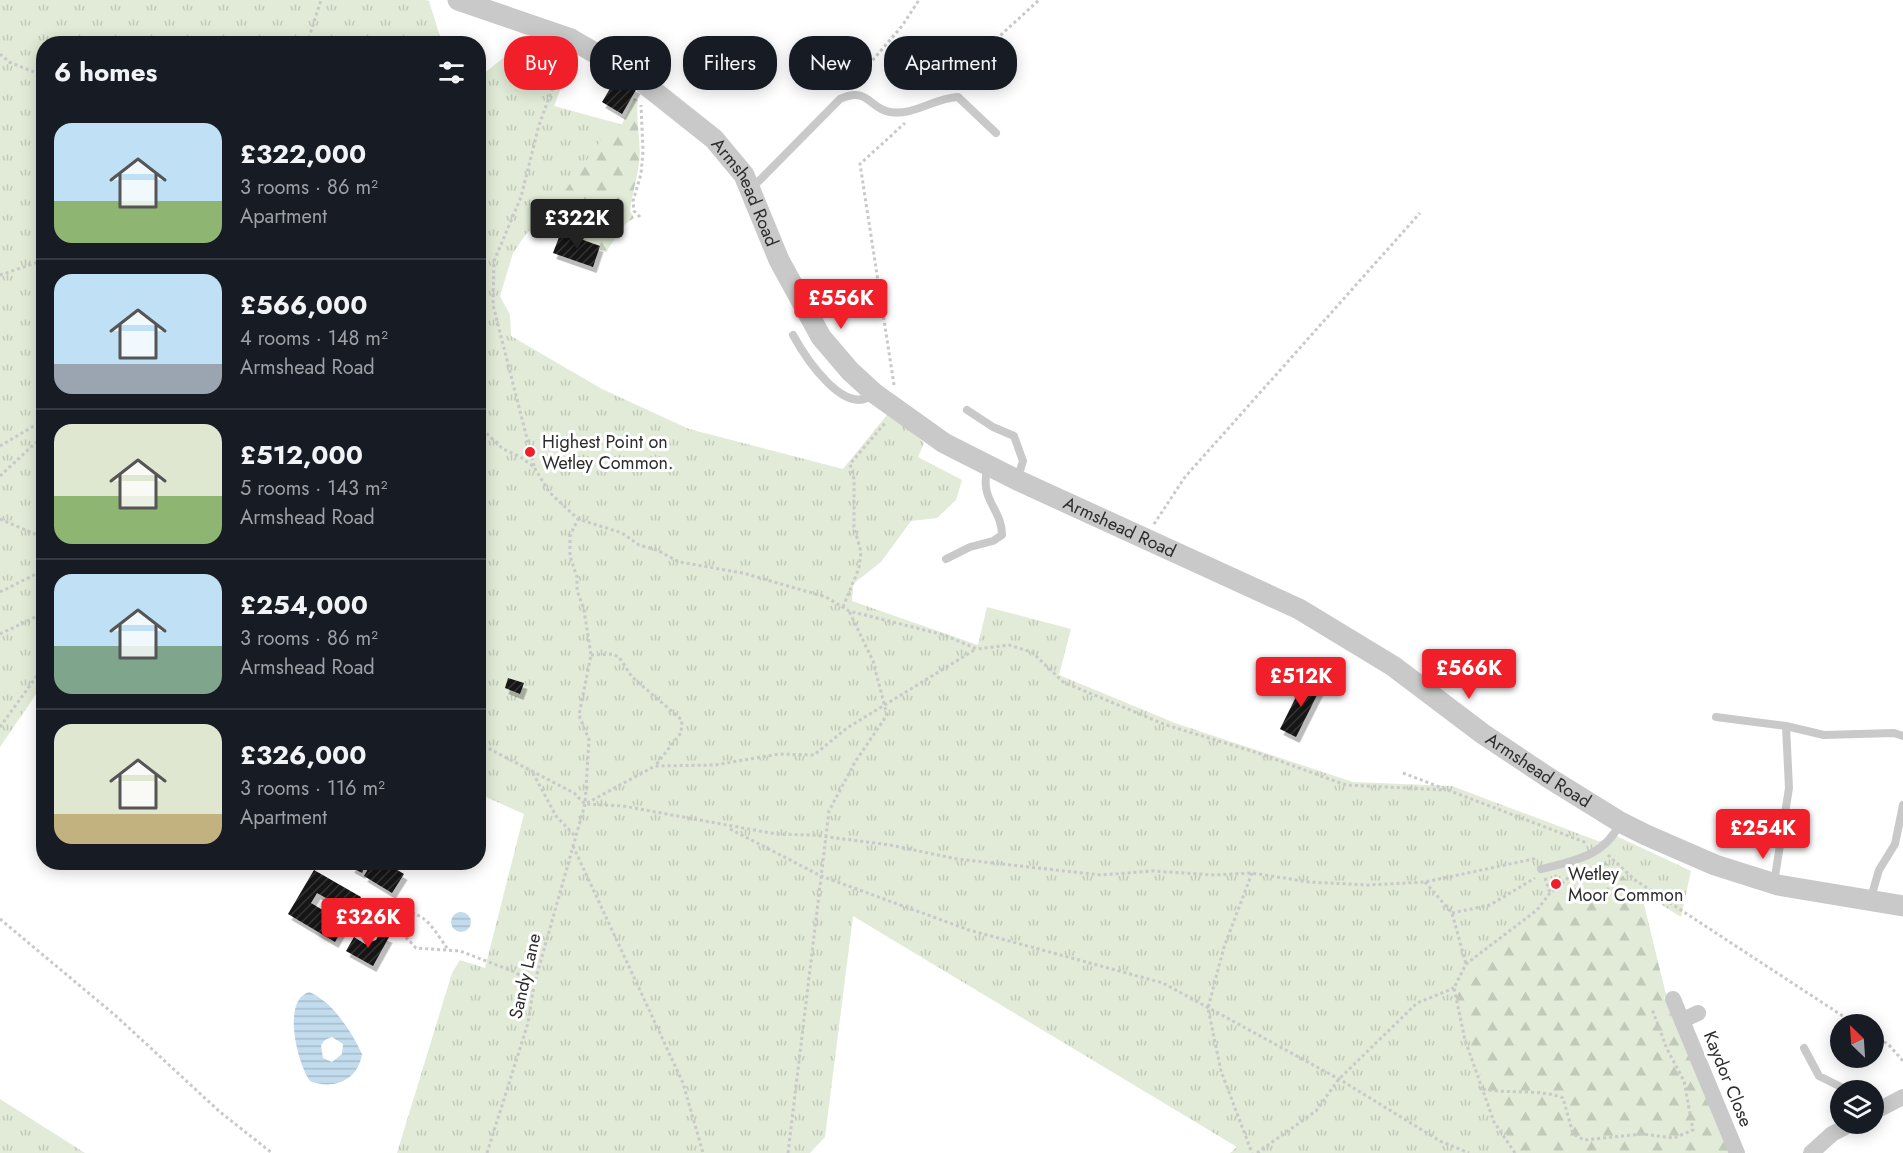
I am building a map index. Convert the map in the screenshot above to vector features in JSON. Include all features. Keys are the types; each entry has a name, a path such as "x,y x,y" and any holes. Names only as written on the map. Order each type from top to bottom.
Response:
{"street":[{"name":"Armshead Road","path":"458,0 562,36"},
{"name":"Armshead Road","path":"653,90 729,154 744,175 780,260 821,337 850,371 874,393 944,443 1017,480 1299,609 1393,666 1483,734 1620,822 1715,865 1774,883 1903,906"},
{"name":"Kaydor Close","path":"1673,999 1691,1017 1737,1153"},
{"path":"1884,1104 1903,1097"},
{"path":"1812,1153 1832,1134"}],"lane":[{"path":"750,191 840,99 855,94 861,95 887,112 906,113 947,98 958,97 996,133"},
{"path":"793,335 804,357 819,375 836,389 860,401 866,400 874,393"},
{"path":"967,410 993,427 1014,436 1023,461 1017,480"},
{"path":"946,560 970,547 993,541 1002,535 1002,528 988,499 984,479 988,466"},
{"path":"1716,717 1786,726 1824,735 1894,733 1903,736"},
{"path":"1774,883 1789,788 1786,726"},
{"path":"1870,901 1879,870 1895,844 1903,806"},
{"path":"1542,872 1589,857 1614,836 1620,822"},
{"path":"1804,1048 1819,1077 1830,1082"}],"path":[{"path":"310,36 321,0"},
{"path":"840,99 895,34 919,0"},
{"path":"843,607 859,568 861,552 854,526 854,479 850,464 897,408 860,164 1038,0"},
{"path":"0,54 9,62 36,73"},
{"path":"552,90 539,124 521,197 494,261 493,305 534,467 549,492 579,519 622,533 639,545 657,550 679,562 743,573 826,597 849,611 944,635 977,649"},
{"path":"640,217 634,211 633,201 641,174 643,152 640,111 647,90"},
{"path":"1145,538 1185,477 1420,213"},
{"path":"0,275 36,263"},
{"path":"0,446 36,425"},
{"path":"486,433 503,449 519,456 534,467"},
{"path":"0,476 36,442"},
{"path":"0,519 36,535"},
{"path":"579,519 570,536 570,556 577,577 577,590 584,610 591,655 612,654 619,657 632,677 682,720 681,733 655,766 585,804"},
{"path":"0,592 36,574"},
{"path":"788,1153 829,811 855,762 887,715 873,661 849,611"},
{"path":"0,634 36,617"},
{"path":"655,766 715,765 779,754 814,755 847,728 977,649 1009,645 1032,652 1063,682 1166,725 1255,752 1346,785 1446,790"},
{"name":"Sandy Lane","path":"487,1153 528,1023 534,985 585,804 589,740 579,715 591,655"},
{"path":"0,727 36,677"},
{"path":"486,747 574,793 585,804 622,806 726,827 890,845 957,859 1101,875 1153,871 1214,875 1252,873 1309,882 1368,885 1425,882 1537,856"},
{"path":"533,772 556,816 575,836"},
{"path":"1403,774 1601,848 1635,880 1840,1014"},
{"path":"726,827 821,876 969,930 1163,983 1339,1079 1440,1141 1469,1153"},
{"path":"573,845 683,1083 703,1153"},
{"path":"1515,1153 1494,1122 1465,1040 1454,988 1466,964 1537,910 1550,893 1578,869"},
{"path":"1452,914 1490,905 1542,872"},
{"path":"1252,873 1224,947 1208,1008 1221,1071 1255,1153 1316,1111 1339,1079 1417,1003 1454,988"},
{"path":"1425,882 1452,914 1466,964"},
{"path":"447,948 424,918 416,914 401,914 396,920 398,929 416,948 426,950 447,948 515,972 534,985"},
{"path":"0,920 116,1016 220,1112 272,1153"},
{"path":"1483,1089 1525,1094 1550,1092 1563,1098 1573,1134 1584,1140 1642,1134 1674,1138 1693,1130 1684,1081 1667,1049 1652,1009"},
{"path":"1884,1042 1903,1061"}],"green space":[{"path":"0,0 429,1 440,36 36,36 36,694 0,747"},
{"path":"504,57 504,90 560,90 554,106 635,128 526,234 513,253 500,296 510,315 511,336 602,389 689,429 843,469 891,410 924,443 918,457 962,480 956,500 937,518 911,521 881,562 853,584 852,601 978,645 987,607 1071,629 1059,675 1175,723 1353,782 1452,786 1598,841 1604,842 1610,833 1691,871 1681,917 1641,892 1666,995 1664,998 1729,1153 1230,1153 1237,1147 853,916 825,1137 810,1153 397,1153 452,973 460,960 485,968 524,814 486,797 486,72"},
{"path":"634,98 638,100 640,155 630,211 634,218 625,224 606,252 599,250 600,246 540,226 613,123 621,126"},
{"path":"1604,861 1640,891 1666,995 1664,998 1729,1153 1516,1153 1489,1101 1455,995 1456,984 1463,971 1556,897 1560,902"},
{"path":"0,1099 85,1153 0,1153"}],"water":[{"path":"461,912 468,915 471,922 468,929 461,932 454,929 451,922 454,915"},
{"path":"309,992 326,1003 347,1027 358,1045 362,1054 360,1063 350,1077 343,1081 336,1084 319,1084 310,1081 305,1073 294,1034 296,1007 301,998","holes":["332,1037 343,1044 342,1054 332,1062 323,1058 321,1045 325,1040"]}],"building":[{"path":"609,90 636,90 622,114 602,102"},
{"path":"561,232 600,246 593,267 553,253"},
{"path":"508,678 524,683 520,694 505,688"},
{"path":"1305,679 1321,687 1296,737 1280,729"},
{"path":"314,870 361,897 335,942 288,914","holes":["317,893 342,907 336,918 311,903"]},
{"path":"367,870 397,870 404,874 392,893 364,876"},
{"path":"380,933 389,937 373,966 346,951 354,937 365,944 376,940"}],"place":[{"name":"Highest Point on Wetley Common.","path":"530,452"},
{"name":"Wetley Moor Common","path":"1556,884"}]}
